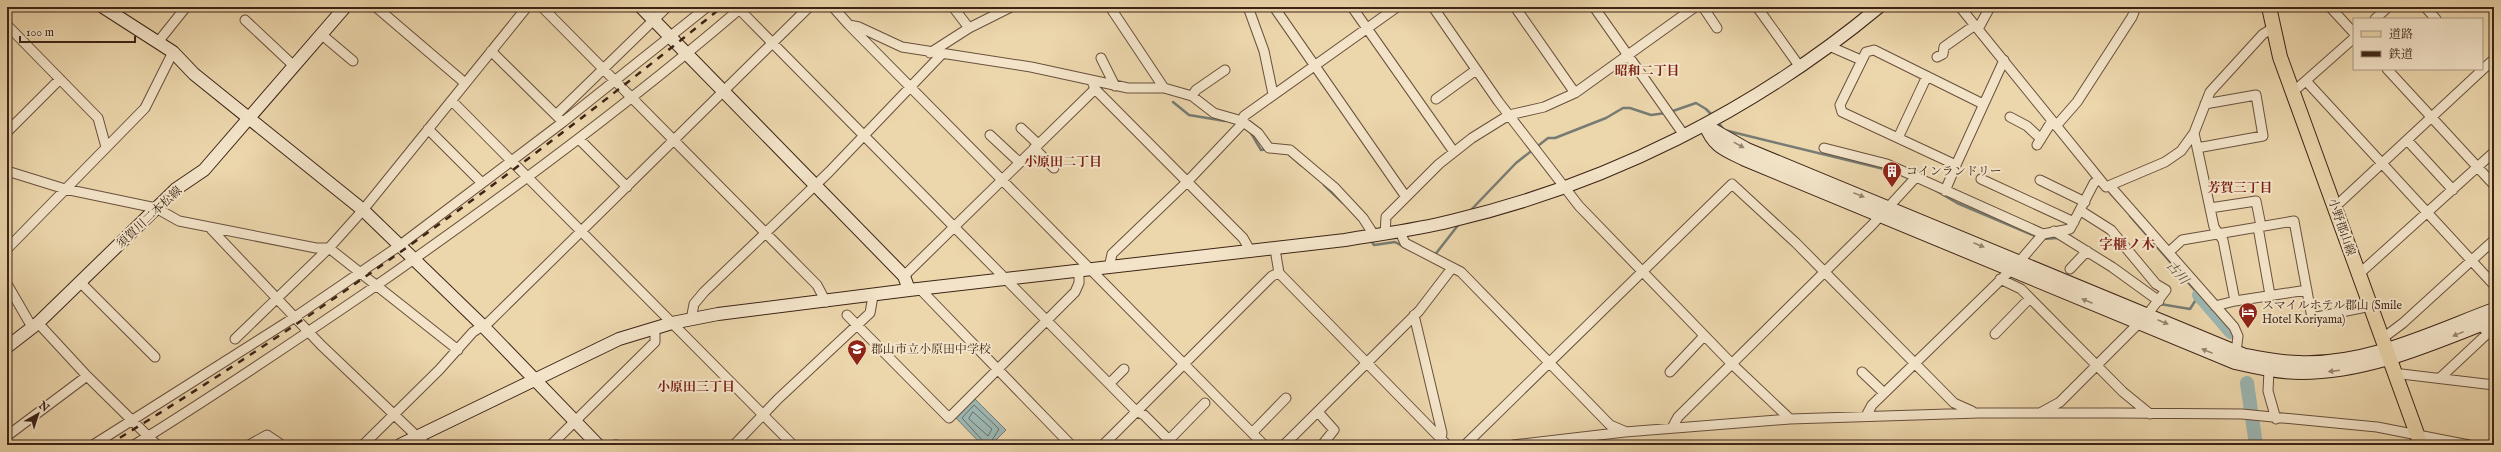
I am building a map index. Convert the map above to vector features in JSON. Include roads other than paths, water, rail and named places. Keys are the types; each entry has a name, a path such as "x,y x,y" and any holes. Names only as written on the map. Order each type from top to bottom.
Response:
{"main road":[{"name":"小野郡山線","path":"2269,7 2280,57 2336,206 2386,348 2393,373 2418,439"}],"street":[{"path":"103,7 173,52 194,74 363,210 398,246 482,326 598,445"},
{"path":"158,42 186,7"},
{"name":"須賀川二本松線","path":"7,347 35,325 176,189 204,170 345,7"},
{"path":"376,7 465,83"},
{"path":"235,339 329,248 363,210 527,7"},
{"path":"542,7 817,285 826,302"},
{"path":"641,7 904,276 915,290 997,369 1071,445"},
{"path":"556,115 667,7"},
{"path":"93,445 295,317 398,246 563,122 707,7"},
{"path":"363,445 458,350 472,332 482,326 582,232 808,7"},
{"path":"833,7 1001,179 1085,271 1183,363 1264,445"},
{"path":"953,7 969,28"},
{"path":"930,53 969,28 1011,7"},
{"path":"1110,7 1164,88"},
{"path":"1248,7 1264,51 1273,94"},
{"path":"1274,7 1406,197"},
{"path":"1352,7 1454,152"},
{"path":"1109,268 1112,254 1188,182 1241,125 1244,116 1397,7"},
{"path":"1433,7 1476,70 1578,206 1704,336 1790,419"},
{"path":"1515,7 1575,93"},
{"path":"1594,7 1684,135"},
{"path":"1379,234 1384,220 1454,152 1509,115 1544,108 1575,93 1695,7"},
{"path":"1703,7 1717,28"},
{"path":"1757,7 1800,67"},
{"path":"400,445 422,441 536,380 619,339 672,323 718,314 1276,249 1400,232 1496,210 1565,187 1634,161 1705,125 1800,67 1879,7"},
{"path":"1960,7 2106,187 2165,162 2181,151 2194,133 2205,104 2218,84 2263,34 2273,28"},
{"path":"1937,57 1943,54 1944,47 1976,27 1990,7"},
{"path":"2010,117 2027,126 2039,142 2054,124 2082,96 2129,22 2136,7"},
{"path":"2330,7 2353,32"},
{"path":"2376,18 2388,7"},
{"path":"2425,7 2435,18"},
{"path":"134,445 414,261 527,179 632,98 740,8 863,135 1047,319 1136,411 1144,415 1171,442 1205,403"},
{"path":"245,20 294,66"},
{"path":"7,25 98,118 106,147"},
{"path":"849,25 859,27 887,42 930,53 1030,67 1092,79 1115,86 1128,88 1164,88 1192,96 1214,113 1242,121 1258,132 1269,148 1290,150 1329,183 1379,234"},
{"path":"321,34 353,60"},
{"path":"2293,92 2307,82 2353,39"},
{"path":"1829,46 1861,60"},
{"path":"1956,165 1842,112 1840,105 1861,60 1866,52 1874,50 1983,104"},
{"path":"491,51 563,122"},
{"path":"7,249 146,108 173,52"},
{"path":"691,320 694,304 704,292 766,233 942,55"},
{"path":"1101,58 1115,86"},
{"path":"2483,68 2494,59"},
{"path":"1945,191 2004,60"},
{"path":"1192,96 1196,90 1225,70"},
{"path":"1436,99 1476,70"},
{"path":"2388,70 2494,185"},
{"path":"2336,206 2381,162 2431,118 2481,70"},
{"path":"1898,138 1927,76"},
{"path":"7,132 60,79"},
{"path":"1092,79 1095,89 1243,238 1251,252"},
{"path":"2307,82 2494,285"},
{"path":"904,276 1001,179 1095,89"},
{"path":"2197,148 2263,136 2256,95 2205,104"},
{"path":"452,101 512,160 527,179 582,232 793,445"},
{"path":"1705,125 1747,149 1885,212 2143,319 2236,352 2272,360 2300,362 2336,360 2494,320"},
{"path":"1021,128 1054,168"},
{"path":"428,129 482,183"},
{"path":"2194,133 2214,227 2223,240 2235,301"},
{"path":"990,135 1019,162"},
{"path":"579,139 627,187"},
{"path":"2407,140 2453,190"},
{"path":"1824,148 1887,164 1917,176 1945,191 2043,234"},
{"path":"2359,274 2494,152"},
{"path":"7,171 65,189 156,208 179,221 316,248 329,248 377,284 458,350"},
{"path":"1672,428 1678,416 1885,212 1917,176"},
{"path":"1981,179 2074,222"},
{"path":"2040,180 2085,202"},
{"path":"1866,416 1872,405 2015,266 2043,234 2070,228 2081,211 2094,184 2099,180"},
{"path":"1466,445 1732,184 1824,272 1954,403 1979,413"},
{"path":"2110,186 2169,252 2237,333 2236,352"},
{"path":"2210,208 2256,201 2270,295"},
{"path":"2040,413 2060,402 2143,319 2159,301 2166,290 2156,284 2111,230 2081,211"},
{"path":"2169,252 2182,240 2294,220 2312,318 2371,306"},
{"path":"211,228 308,332 422,441"},
{"path":"2054,231 2087,251 2159,301"},
{"path":"1400,232 1405,243 1461,272 1610,425 1625,432"},
{"path":"2386,348 2403,323 2494,240"},
{"path":"1276,249 1278,273 1444,442"},
{"path":"2070,269 2087,251"},
{"path":"1284,445 1414,315 1452,268"},
{"path":"847,315 949,418 1078,287 1085,271"},
{"path":"1103,445 1183,363 1272,276 1278,273"},
{"path":"2000,279 2021,289 2097,364 2123,392 2150,414"},
{"path":"80,282 155,357"},
{"path":"7,284 35,325 157,445"},
{"path":"2215,306 2235,301 2307,290"},
{"path":"734,445 778,399 870,313 873,296"},
{"path":"1995,334 2030,298"},
{"path":"2143,319 2235,363 2269,370 2326,372 2347,370 2386,348 2494,309"},
{"path":"1414,315 1444,442"},
{"path":"2441,377 2487,334 2482,324"},
{"path":"551,445 655,342 655,328"},
{"path":"1670,372 1704,336"},
{"path":"1110,383 1124,369"},
{"path":"2269,370 2268,391 2276,419"},
{"path":"1862,372 1884,393"},
{"path":"2393,373 2441,377 2494,385"},
{"path":"7,436 86,376"},
{"path":"1252,433 1286,398"},
{"path":"1318,412 1334,430 1322,445"},
{"path":"1513,445 1625,432 1790,419 1979,413 2217,413 2377,427 2418,439 2469,445"},
{"path":"249,445 267,435 282,445"}],"water":[{"path":"974,398 1006,430 991,445 982,445 955,417"}],"waterway":[{"path":"1173,102 1189,115 1225,121"},
{"path":"1670,112 1696,103 1712,115"},
{"path":"1470,211 1516,163 1548,138 1555,138 1606,118 1623,108 1630,108 1651,115 1666,113"},
{"path":"1718,122 1724,130 1892,171"},
{"path":"1251,133 1261,150 1268,149"},
{"path":"1286,152 1302,166"},
{"path":"1324,185 1343,203"},
{"path":"1935,190 1957,203 2037,237"},
{"name":"古川","path":"2110,193 2122,206"},
{"name":"古川","path":"2130,216 2199,295 2190,309 2160,304"},
{"path":"1434,256 1459,224"},
{"path":"2042,239 2058,238"},
{"path":"1370,239 1374,245 1395,242 1404,247"},
{"name":"古川","path":"2199,295 2231,332"},
{"name":"古川","path":"2247,383 2256,445"}],"railway":[{"path":"108,445 267,344 345,291 498,181 574,124 722,7"}],"place":[{"name":"コインランドリー","path":"1892,188"},
{"name":"スマイルホテル郡山 (Smile Hotel Koriyama)","path":"2248,329"},
{"name":"郡山市立小原田中学校","path":"857,366"}],"district":[{"name":"昭和二丁目","path":"1647,70"},
{"name":"小原田二丁目","path":"1063,161"},
{"name":"芳賀三丁目","path":"2240,187"},
{"name":"字榧ノ木","path":"2127,244"},
{"name":"小原田三丁目","path":"696,386"}]}
